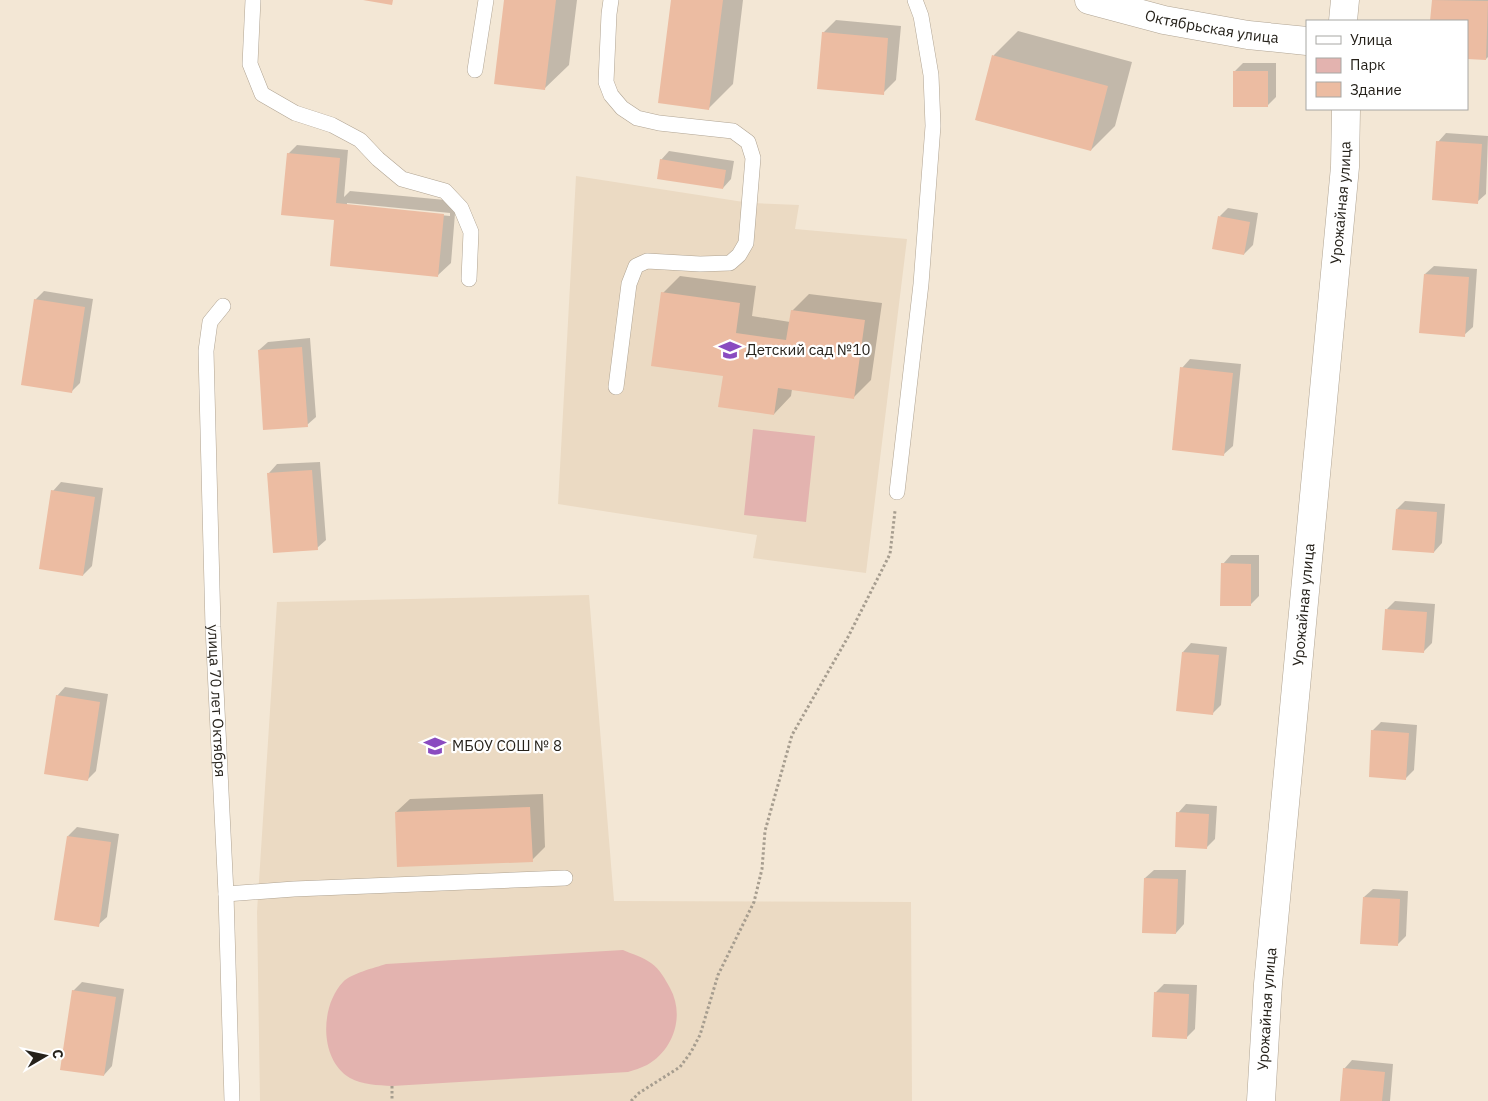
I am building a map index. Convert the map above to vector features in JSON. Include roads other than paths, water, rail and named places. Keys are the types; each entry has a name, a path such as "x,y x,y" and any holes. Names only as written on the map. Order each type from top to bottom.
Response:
{"street":[{"name":"Октябрьская улица","path":"1089,0 1164,20 1248,35 1306,42"},
{"path":"1343,20 1345,0"},
{"name":"Урожайная улица","path":"1261,1101 1268,984 1345,167 1346,110"}],"lane":[{"path":"253,0 250,64 262,94 295,113 332,125 360,140 378,159 402,179 445,191 461,208 471,232 469,279"},
{"path":"475,70 486,0"},
{"path":"611,0 606,82 611,95 622,108 637,118 644,120 733,132 748,142 753,158 746,242 739,255 730,263 700,264 647,261 636,266 629,284 616,387"},
{"path":"897,492 921,284 933,126 931,75 920,16 915,0"},
{"name":"улица 70 лет Октября","path":"223,306 210,322 206,351 213,627 226,894 232,1101"},
{"path":"226,894 285,889 565,878"}],"place":[{"name":"Детский сад №10","path":"730,350"},
{"name":"МБОУ СОШ № 8","path":"435,746"}]}
